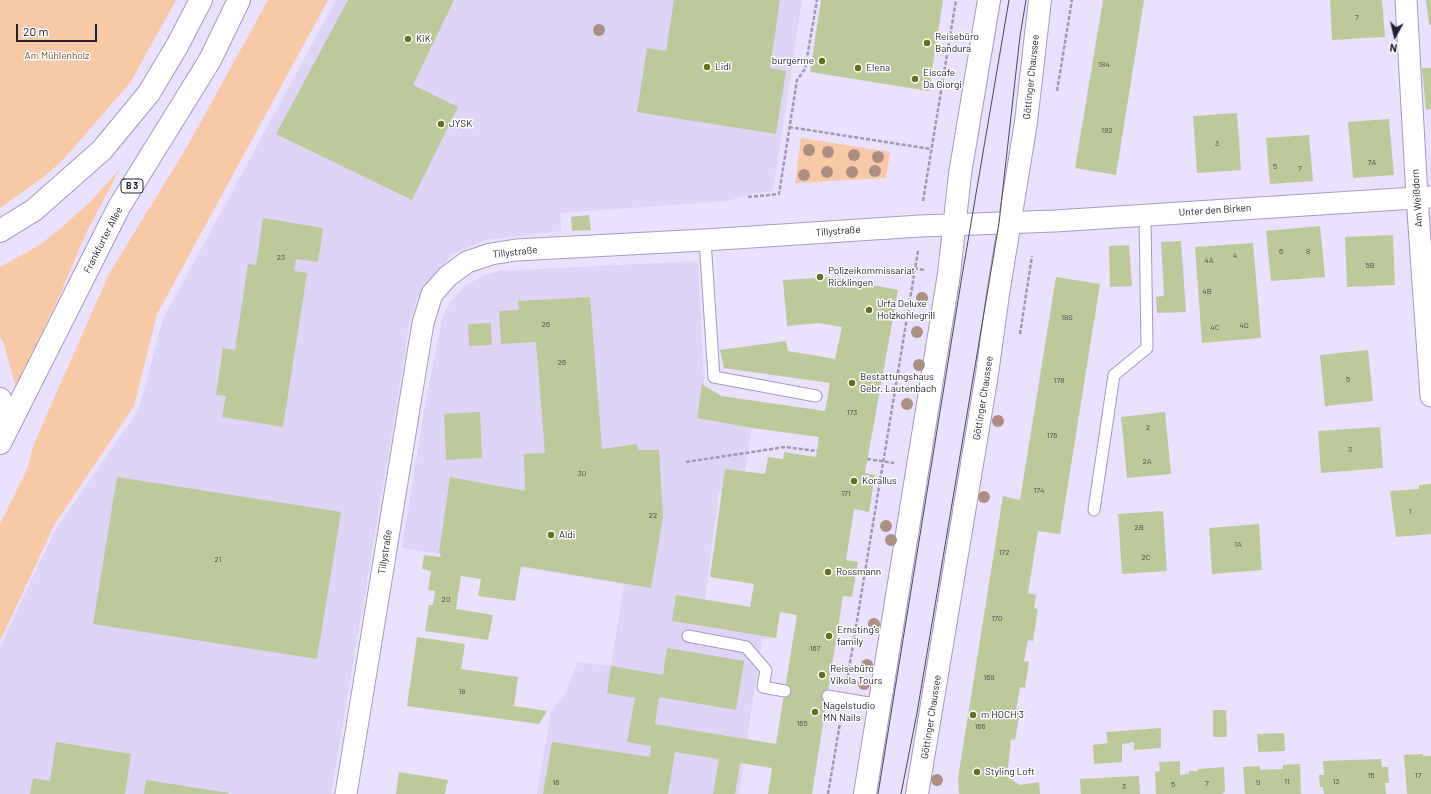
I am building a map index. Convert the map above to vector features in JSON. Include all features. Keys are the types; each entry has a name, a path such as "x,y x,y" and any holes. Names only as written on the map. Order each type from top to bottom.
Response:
{"street":[{"path":"0,231 34,210 102,150 149,93 177,46 201,0"},
{"name":"Frankfurter Allee","path":"0,443 119,207 210,60 239,0"},
{"path":"865,794 949,274 954,224 989,0"},
{"name":"Göttinger Chaussee","path":"917,794 987,374 1004,223 1026,122 1040,0"},
{"name":"Am Weißdorn","path":"1406,0 1424,197 1431,396"},
{"name":"Unter den Birken","path":"1004,223 1424,197"},
{"name":"Tillystraße","path":"346,794 423,323 432,294 448,276 467,262 491,254 516,250 705,240 954,224 1004,223"},
{"path":"0,399 2,410 0,424"}],"lane":[{"path":"1094,510 1114,374 1146,348 1145,215"},
{"path":"705,240 714,377 816,396"},
{"path":"688,636 746,647 766,670 763,687 785,691"},
{"path":"828,696 880,705"}],"path":[{"path":"748,197 779,194 797,80 805,69 817,0"},
{"path":"828,794 919,245 920,226 931,149 956,0"},
{"path":"789,126 931,149"},
{"path":"686,462 785,448 817,451"}],"shaded area":[{"path":"336,0 802,0 773,191 750,194 728,201 560,213 561,231 485,240 452,254 417,299 409,324 331,794 0,794 0,647 54,532 139,409 163,319"},
{"path":"698,261 704,383 697,418 752,428 741,494 719,492 705,599 780,612 776,638 762,639 739,794 537,794 551,711 566,692 578,662 611,666 624,584 402,548 425,405 443,315 450,303 463,287 484,275 499,271"}],"green space":[{"name":"Am Mühlenholz","path":"0,0 176,0 130,83 61,162 41,179 0,208"},
{"path":"268,0 328,0 157,314 134,406 55,524 0,641 0,524 28,467 33,446 109,274 188,145"},
{"path":"801,138 890,152 886,178 795,183"},
{"path":"120,169 87,231 58,299 16,388 3,341 0,337 0,267 38,246 55,233 90,202"}],"building":[{"path":"348,0 454,0 413,85 458,107 412,200 276,134"},
{"name":"Lidl","path":"674,0 780,0 770,68 786,71 776,134 637,112 647,48 666,51"},
{"path":"821,0 943,0 929,91 810,72"},
{"path":"1103,0 1144,0 1116,175 1075,168"},
{"path":"1330,0 1382,0 1385,37 1332,40"},
{"path":"1426,0 1431,0 1431,25 1429,25"},
{"path":"1422,68 1431,68 1431,109 1426,110"},
{"path":"1237,113 1241,170 1197,173 1193,116"},
{"path":"1389,119 1394,175 1353,178 1348,122"},
{"path":"1309,135 1313,181 1270,184 1266,138"},
{"path":"589,215 591,230 572,231 571,217"},
{"path":"263,218 323,228 318,262 296,259 294,271 307,273 283,427 222,417 226,396 216,395 223,348 235,350 248,264 256,265"},
{"path":"1320,226 1325,277 1271,281 1266,231"},
{"path":"1393,235 1395,285 1347,287 1345,237"},
{"path":"1181,241 1186,312 1157,313 1156,297 1164,296 1161,242"},
{"path":"1253,243 1261,338 1202,343 1195,247"},
{"path":"1129,245 1132,286 1110,287 1109,246"},
{"path":"831,277 898,290 865,473 875,475 869,512 854,509 846,560 858,562 852,597 843,596 812,794 768,794 772,768 740,763 735,794 713,794 719,759 675,752 668,794 543,794 552,742 650,757 651,746 627,742 635,698 607,693 611,666 663,675 667,648 744,661 736,710 659,697 655,724 776,744 797,615 780,612 776,638 672,621 676,595 750,607 754,584 710,577 725,469 765,474 768,457 783,459 784,452 816,457 819,437 752,428 697,418 702,384 721,396 825,411 830,383 724,368 720,350 786,341 788,351 835,359 842,327 819,323 787,326 783,280"},
{"path":"1056,277 1100,284 1060,534 1038,531 1028,593 1036,595 1034,608 1038,609 1033,641 1028,640 1024,661 1029,662 1025,688 1020,687 1016,710 1020,711 1015,740 1011,739 1007,777 1020,785 1039,782 1040,794 959,794 958,778 1003,496 1020,500"},
{"path":"590,297 602,449 637,444 638,450 659,450 663,517 651,588 521,566 515,601 478,596 481,579 461,576 456,609 493,615 488,640 425,631 429,605 433,605 435,591 428,590 431,571 422,569 424,555 440,557 441,554 439,553 450,477 525,491 524,454 545,453 536,342 501,344 499,311 519,310 518,301"},
{"path":"491,323 492,345 469,346 468,324"},
{"path":"1368,350 1373,401 1325,406 1320,355"},
{"path":"480,412 482,458 446,460 444,414"},
{"path":"1165,412 1171,474 1127,478 1121,417"},
{"path":"1380,427 1383,468 1321,473 1318,431"},
{"path":"117,477 341,512 317,659 93,624"},
{"path":"1431,484 1431,534 1396,537 1390,491 1419,489 1419,485"},
{"path":"1163,511 1167,571 1122,574 1118,514"},
{"path":"1259,524 1262,570 1212,574 1209,528"},
{"path":"417,637 465,644 461,669 518,677 514,706 547,711 539,724 407,706"},
{"path":"1213,710 1226,710 1227,737 1213,737"},
{"path":"1161,728 1161,748 1134,750 1134,742 1122,744 1122,762 1094,764 1093,745 1108,743 1106,732"},
{"path":"1284,733 1285,751 1258,752 1257,734"},
{"path":"56,742 131,754 125,794 30,794 33,778 50,781"},
{"path":"1423,754 1423,756 1431,756 1431,794 1407,794 1404,755"},
{"path":"1381,759 1382,767 1388,767 1389,783 1385,783 1386,794 1324,794 1323,787 1320,787 1319,775 1324,775 1323,761"},
{"path":"1180,761 1180,775 1189,774 1189,771 1198,771 1198,769 1224,767 1225,792 1221,794 1156,794 1155,772 1160,771 1159,762"},
{"path":"1300,764 1301,794 1245,794 1243,767 1260,766 1260,770 1283,769 1283,765"},
{"path":"399,772 448,780 445,794 396,794"},
{"path":"1139,776 1140,794 1081,794 1080,779"},
{"path":"146,780 229,793 229,794 144,794"}],"tram line":[{"path":"878,794 962,276 1009,0"},
{"path":"901,794 917,713 999,223 1020,36 1026,0"}],"place":[{"name":"KiK","path":"408,39"},
{"name":"Reisebüro Bandura","path":"927,43"},
{"name":"burgerme","path":"822,61"},
{"name":"Lidl","path":"707,67"},
{"name":"Elena","path":"858,68"},
{"name":"Eiscafe Da Giorgi","path":"915,79"},
{"name":"JYSK","path":"441,124"},
{"name":"Polizeikommissariat Ricklingen","path":"820,277"},
{"name":"Urfa Deluxe Holzkohlegrill","path":"869,310"},
{"name":"Bestattungshaus Gebr. Lautenbach","path":"852,383"},
{"name":"Korallus","path":"854,481"},
{"name":"Aldi","path":"551,535"},
{"name":"Rossmann","path":"828,572"},
{"name":"Ernsting's family","path":"829,636"},
{"name":"Reisebüro Vikola Tours","path":"822,675"},
{"name":"Nagelstudio MN Nails","path":"815,712"},
{"name":"m HOCH 3","path":"973,715"},
{"name":"Styling Loft","path":"977,772"}]}
